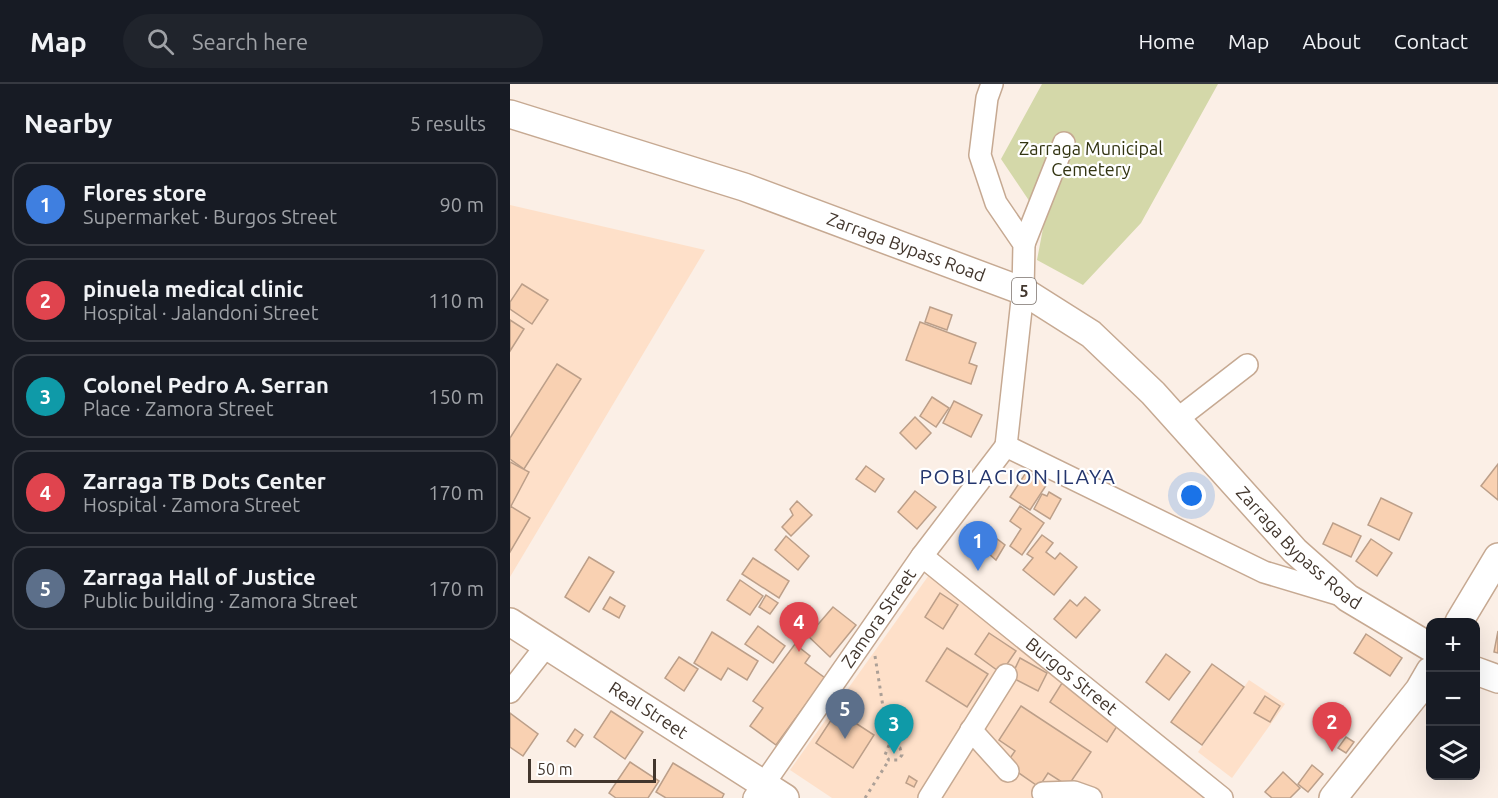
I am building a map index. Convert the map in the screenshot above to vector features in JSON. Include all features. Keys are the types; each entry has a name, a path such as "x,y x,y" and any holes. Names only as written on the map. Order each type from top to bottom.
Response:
{"main road":[{"name":"Zarraga Bypass Road","path":"510,114 744,188 1023,291 1091,334 1153,393 1295,551 1348,598 1426,644"},
{"path":"1461,618 1498,557"},
{"name":"Real Street","path":"510,622 768,793"},
{"path":"1333,798 1419,690 1430,672"},
{"path":"1478,672 1498,680"}],"street":[{"path":"992,84 987,98 980,155 996,203 1024,244"},
{"path":"1064,142 1024,244 1023,291 1006,446 1264,572 1348,598"},
{"path":"1176,420 1247,365"},
{"name":"Zamora Street","path":"768,793 871,629 922,556 1006,446"},
{"name":"Burgos Street","path":"922,556 1222,798"},
{"path":"510,692 546,646"},
{"path":"929,798 1005,675"},
{"path":"971,730 1008,771"},
{"path":"1043,793 1074,792 1091,798"}],"path":[{"path":"871,629 890,745 885,752 889,760"},
{"path":"889,760 898,760 902,753 898,746 890,745"},
{"path":"865,798 889,760"}],"shaded area":[{"path":"510,205 705,250 510,577"},
{"path":"929,575 1204,798 832,798 790,770"},
{"path":"1249,680 1285,704 1232,778 1198,752"}],"green space":[{"name":"Zarraga Municipal Cemetery","path":"1042,84 1218,84 1141,223 1083,285 1037,260 1044,223 1001,159"}],"building":[{"path":"522,284 548,300 532,324 510,309 510,302"},
{"path":"930,307 952,315 947,330 925,322"},
{"path":"510,320 524,329 510,351"},
{"path":"920,322 976,343 969,363 977,366 971,384 906,360"},
{"path":"557,364 581,379 524,469 510,459 510,438"},
{"path":"932,397 949,408 936,427 920,416"},
{"path":"954,401 982,415 971,437 943,423"},
{"path":"915,417 931,433 916,449 900,433"},
{"path":"510,462 529,472 510,508"},
{"path":"1498,464 1498,500 1481,486"},
{"path":"866,466 884,479 875,492 856,479"},
{"path":"1027,471 1047,484 1030,510 1010,497"},
{"path":"915,491 936,507 917,529 898,512"},
{"path":"1049,492 1061,499 1050,519 1034,509 1042,494 1047,496"},
{"path":"1381,498 1412,513 1399,540 1368,525"},
{"path":"797,501 812,515 791,536 782,527 793,515 790,509"},
{"path":"510,506 530,518 510,552"},
{"path":"1020,506 1044,523 1022,555 1010,546 1021,529 1010,521"},
{"path":"1333,523 1361,536 1351,557 1323,544"},
{"path":"992,535 1005,545 996,560 982,548"},
{"path":"1042,535 1053,543 1046,552 1055,559 1060,553 1077,567 1054,595 1023,570 1033,558 1027,554"},
{"path":"786,536 809,556 798,570 775,550"},
{"path":"1371,539 1392,553 1377,576 1356,561"},
{"path":"589,557 614,572 589,612 565,597"},
{"path":"753,558 789,581 779,598 742,574"},
{"path":"740,580 763,596 750,615 727,600"},
{"path":"940,593 958,605 943,629 925,617"},
{"path":"766,595 778,603 770,614 759,607"},
{"path":"610,597 625,606 619,618 603,609"},
{"path":"1085,597 1100,610 1076,638 1054,619 1070,600 1077,606"},
{"path":"833,607 856,625 830,657 808,636"},
{"path":"758,626 785,646 773,663 745,644"},
{"path":"1498,631 1498,653 1494,652"},
{"path":"712,632 758,661 747,680 728,668 721,680 694,663"},
{"path":"989,633 1016,651 1001,673 975,654"},
{"path":"1366,634 1402,658 1390,676 1354,653"},
{"path":"795,644 810,656 805,663 825,678 776,745 750,726 763,708 753,701"},
{"path":"947,648 988,674 967,707 926,681"},
{"path":"1166,654 1190,672 1169,700 1146,682"},
{"path":"679,657 698,669 684,691 665,678"},
{"path":"1020,658 1047,673 1038,691 1011,677"},
{"path":"1212,664 1244,687 1202,745 1171,722"},
{"path":"1062,683 1119,723 1107,742 1050,702"},
{"path":"1265,696 1280,706 1270,722 1254,713"},
{"path":"1021,706 1091,752 1068,786 1048,773 1039,787 1006,764 1015,751 999,740"},
{"path":"611,711 643,732 625,759 594,737"},
{"path":"837,711 874,735 853,768 816,743"},
{"path":"510,713 538,734 523,756 510,747"},
{"path":"575,729 583,735 575,747 567,741"},
{"path":"1346,737 1354,742 1346,753 1338,748"},
{"path":"630,762 659,781 648,798 616,798 609,793"},
{"path":"673,763 724,794 722,798 666,798 656,792"},
{"path":"1312,765 1323,774 1308,792 1298,784"},
{"path":"1283,772 1300,788 1290,798 1272,798 1265,792"},
{"path":"909,776 917,781 914,787 906,783"}],"place":[{"name":"Flores store","path":"978,571"},
{"name":"Zarraga TB Dots Center","path":"799,652"},
{"name":"Zarraga Hall of Justice","path":"845,739"},
{"name":"pinuela medical clinic","path":"1332,752"},
{"name":"Colonel Pedro A. Serran","path":"894,754"}],"district":[{"name":"POBLACION ILAYA","path":"1018,477"}]}
